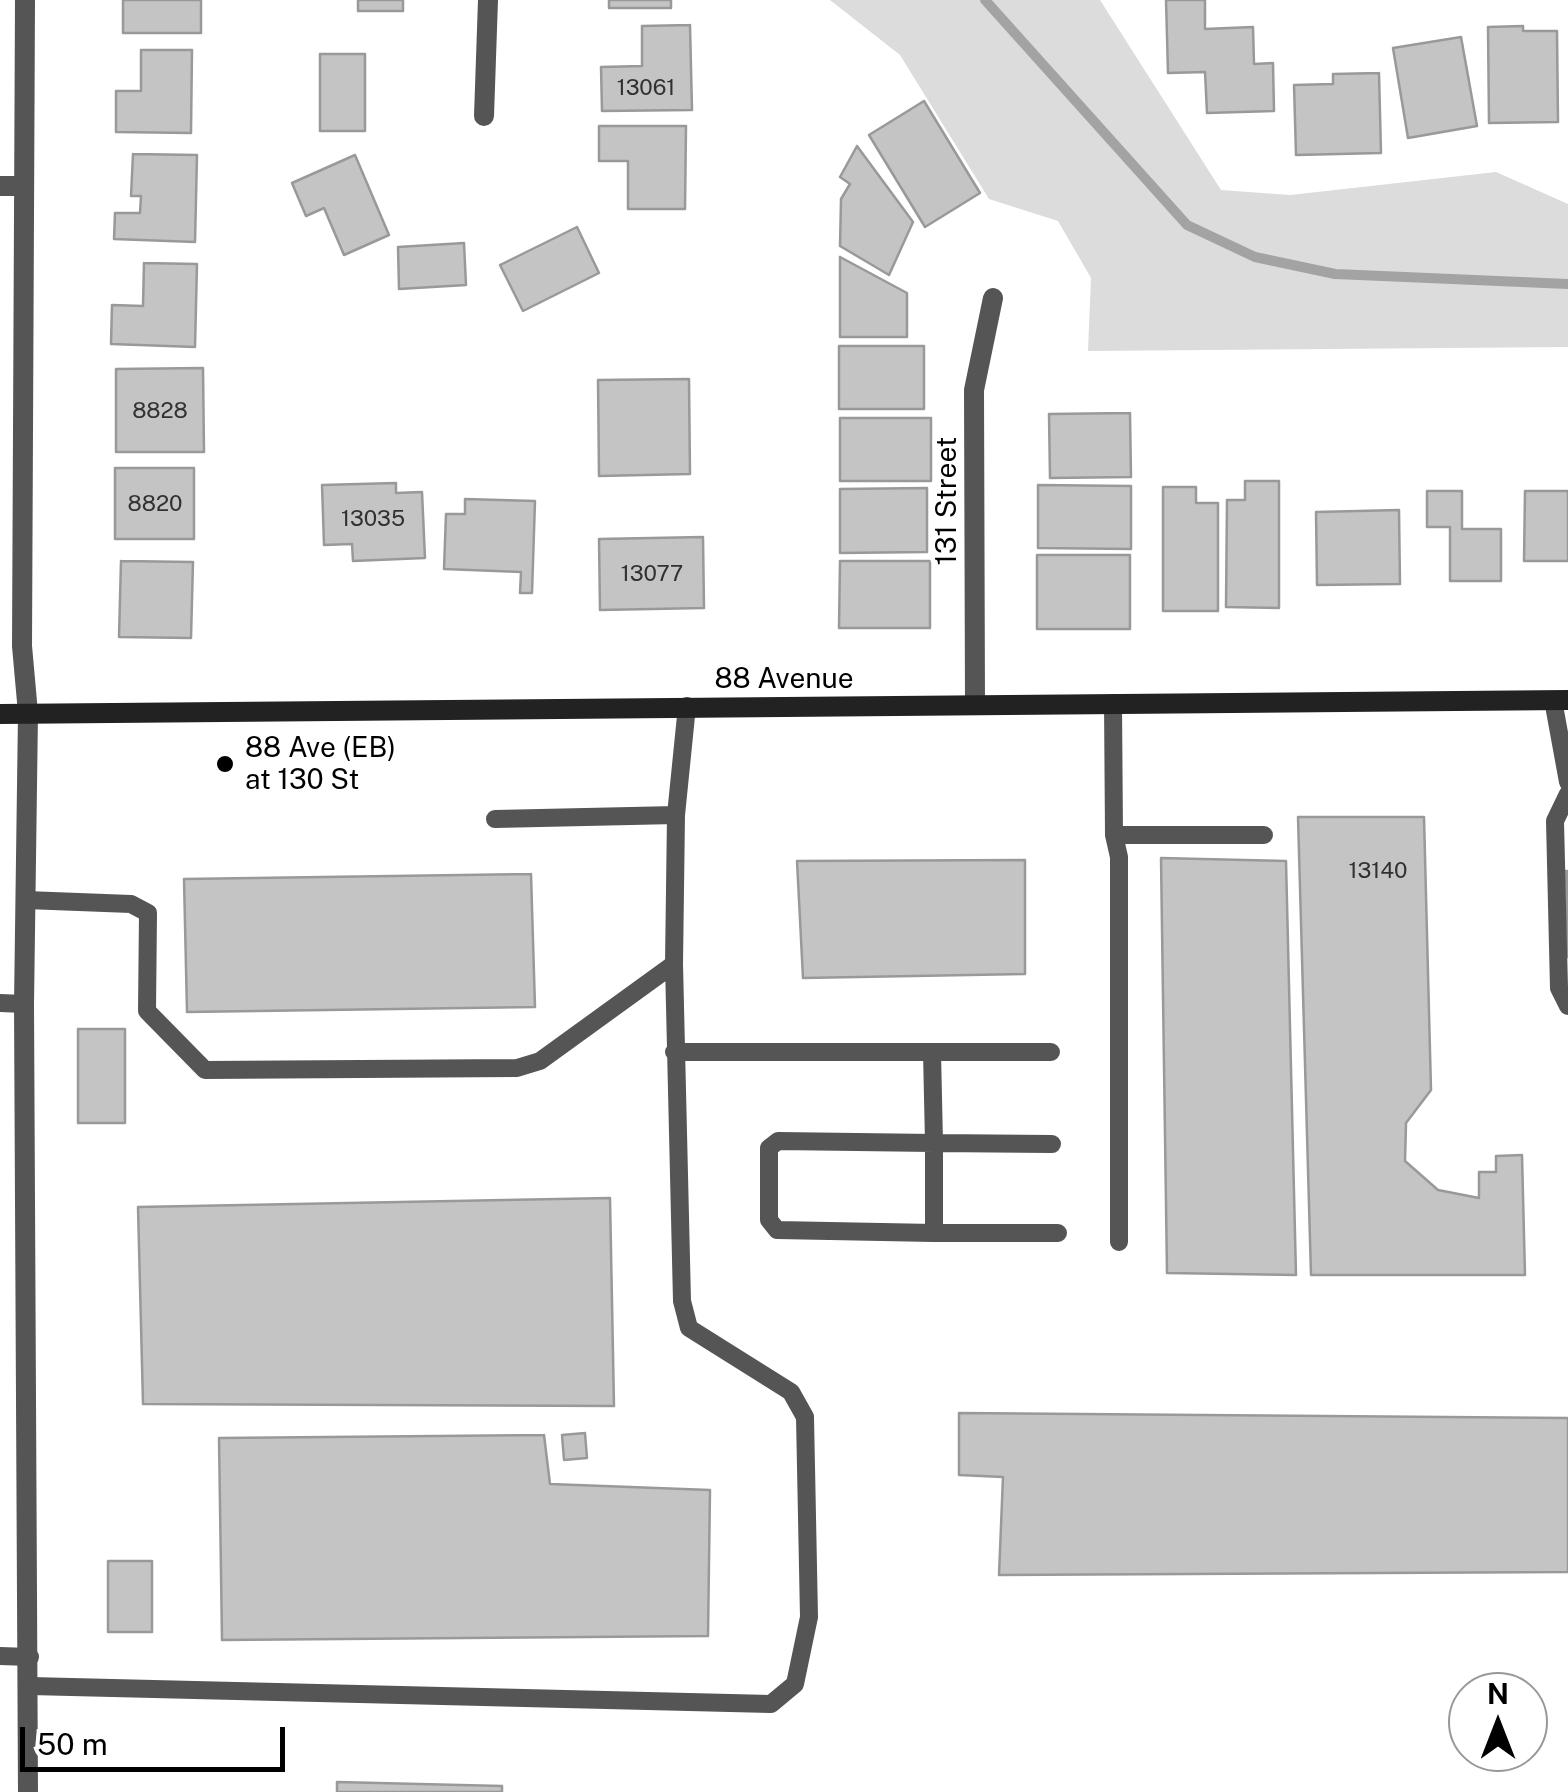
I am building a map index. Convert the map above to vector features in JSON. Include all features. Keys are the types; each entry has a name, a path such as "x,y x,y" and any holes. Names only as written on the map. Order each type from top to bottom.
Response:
{"main road":[{"name":"88 Avenue","path":"0,714 1560,700"}],"street":[{"path":"25,0 22,646 28,713 24,1004 28,1792"},
{"path":"484,116 488,0"},
{"path":"0,186 24,186"},
{"name":"131 Street","path":"975,705 974,390 993,298"}],"lane":[{"path":"1560,700 1568,782"},
{"path":"1113,704 1114,835 1120,857 1119,1242"},
{"path":"30,1686 771,1704 795,1684 809,1616 804,1417 792,1392 689,1328 682,1300 674,964 676,814 687,706"},
{"path":"1568,794 1555,821 1560,988 1568,1006"},
{"path":"495,819 676,814"},
{"path":"1114,835 1264,835"},
{"path":"26,900 131,904 148,912 147,1011 205,1070 517,1068 540,1062 674,964"},
{"path":"0,1002 24,1004"},
{"path":"674,1052 1051,1052"},
{"path":"932,1052 934,1233"},
{"path":"1052,1144 778,1141 768,1148 768,1220 777,1230 1058,1233"},
{"path":"0,1656 30,1657"}],"shaded area":[{"path":"830,0 1100,0 1221,190 1290,195 1496,172 1568,204 1568,347 1088,351 1091,278 1058,221 989,199 900,55"}],"building":[{"path":"123,0 201,0 201,33 123,33"},
{"path":"358,0 403,0 403,11 358,11"},
{"path":"609,0 671,0 671,8 609,8"},
{"path":"1166,0 1205,0 1205,29 1253,27 1254,64 1273,63 1274,111 1207,113 1205,72 1168,73"},
{"path":"690,25 692,110 602,111 601,67 642,66 642,26"},
{"path":"1523,26 1523,31 1557,31 1558,122 1489,123 1488,27"},
{"path":"1461,37 1477,126 1408,138 1393,48"},
{"path":"141,50 192,50 191,133 116,132 116,91 141,91"},
{"path":"320,54 365,54 365,131 320,131"},
{"path":"1379,73 1381,153 1296,155 1294,85 1333,84 1333,74"},
{"path":"924,101 980,193 925,227 869,135"},
{"path":"599,126 686,126 685,209 628,209 628,161 599,161"},
{"path":"857,146 913,222 889,275 840,246 841,199 850,184 840,177"},
{"path":"133,154 197,155 195,242 114,239 115,213 140,213 141,196 131,196"},
{"path":"355,155 389,235 344,255 324,208 306,216 292,183"},
{"path":"577,227 599,273 523,311 500,265"},
{"path":"464,243 466,285 399,289 398,247"},
{"path":"840,257 907,293 907,337 840,337"},
{"path":"144,263 197,264 195,347 111,344 112,305 143,306"},
{"path":"839,346 924,346 924,409 839,409"},
{"path":"203,368 204,452 116,452 116,369"},
{"path":"689,379 690,474 599,476 598,380"},
{"path":"1130,413 1131,477 1050,478 1049,414"},
{"path":"840,418 931,418 931,481 840,481"},
{"path":"115,468 194,468 194,539 115,539"},
{"path":"1245,481 1279,481 1279,608 1226,607 1227,500 1245,500"},
{"path":"396,483 396,493 422,492 425,558 353,561 352,544 324,545 322,485"},
{"path":"1038,485 1131,486 1131,549 1038,548"},
{"path":"1163,487 1196,487 1196,503 1218,503 1218,611 1163,611"},
{"path":"927,488 927,552 840,553 840,489"},
{"path":"1427,491 1462,491 1462,529 1501,529 1501,581 1450,581 1450,527 1427,527"},
{"path":"1525,491 1568,491 1568,561 1524,561"},
{"path":"465,499 535,501 532,593 520,593 521,572 444,569 446,514 465,514"},
{"path":"1399,510 1400,584 1317,585 1316,512"},
{"path":"703,537 704,608 600,610 599,539"},
{"path":"1037,555 1130,555 1130,629 1037,629"},
{"path":"121,561 193,562 191,638 119,637"},
{"path":"840,561 930,561 930,628 839,628"},
{"path":"1298,817 1424,817 1431,1090 1406,1123 1405,1161 1438,1190 1479,1198 1479,1172 1496,1172 1496,1156 1522,1155 1525,1275 1311,1275"},
{"path":"1161,858 1286,861 1296,1275 1167,1273"},
{"path":"1025,860 1025,974 803,978 797,861"},
{"path":"1566,871 1568,871 1568,957"},
{"path":"531,874 535,1007 187,1012 184,879"},
{"path":"78,1029 125,1029 125,1123 78,1123"},
{"path":"610,1198 614,1406 143,1404 138,1207"},
{"path":"959,1413 1568,1418 1568,1572 999,1575 1003,1477 959,1475"},
{"path":"585,1433 587,1458 564,1460 562,1435"},
{"path":"544,1435 550,1484 710,1490 708,1636 222,1640 219,1438"},
{"path":"108,1561 152,1561 152,1632 108,1632"},
{"path":"337,1782 502,1786 502,1792 337,1792"}],"waterway":[{"path":"985,0 1187,225 1255,257 1335,274 1568,284"}],"place":[{"name":"88 Ave (EB) at 130 St","path":"225,764"}]}
